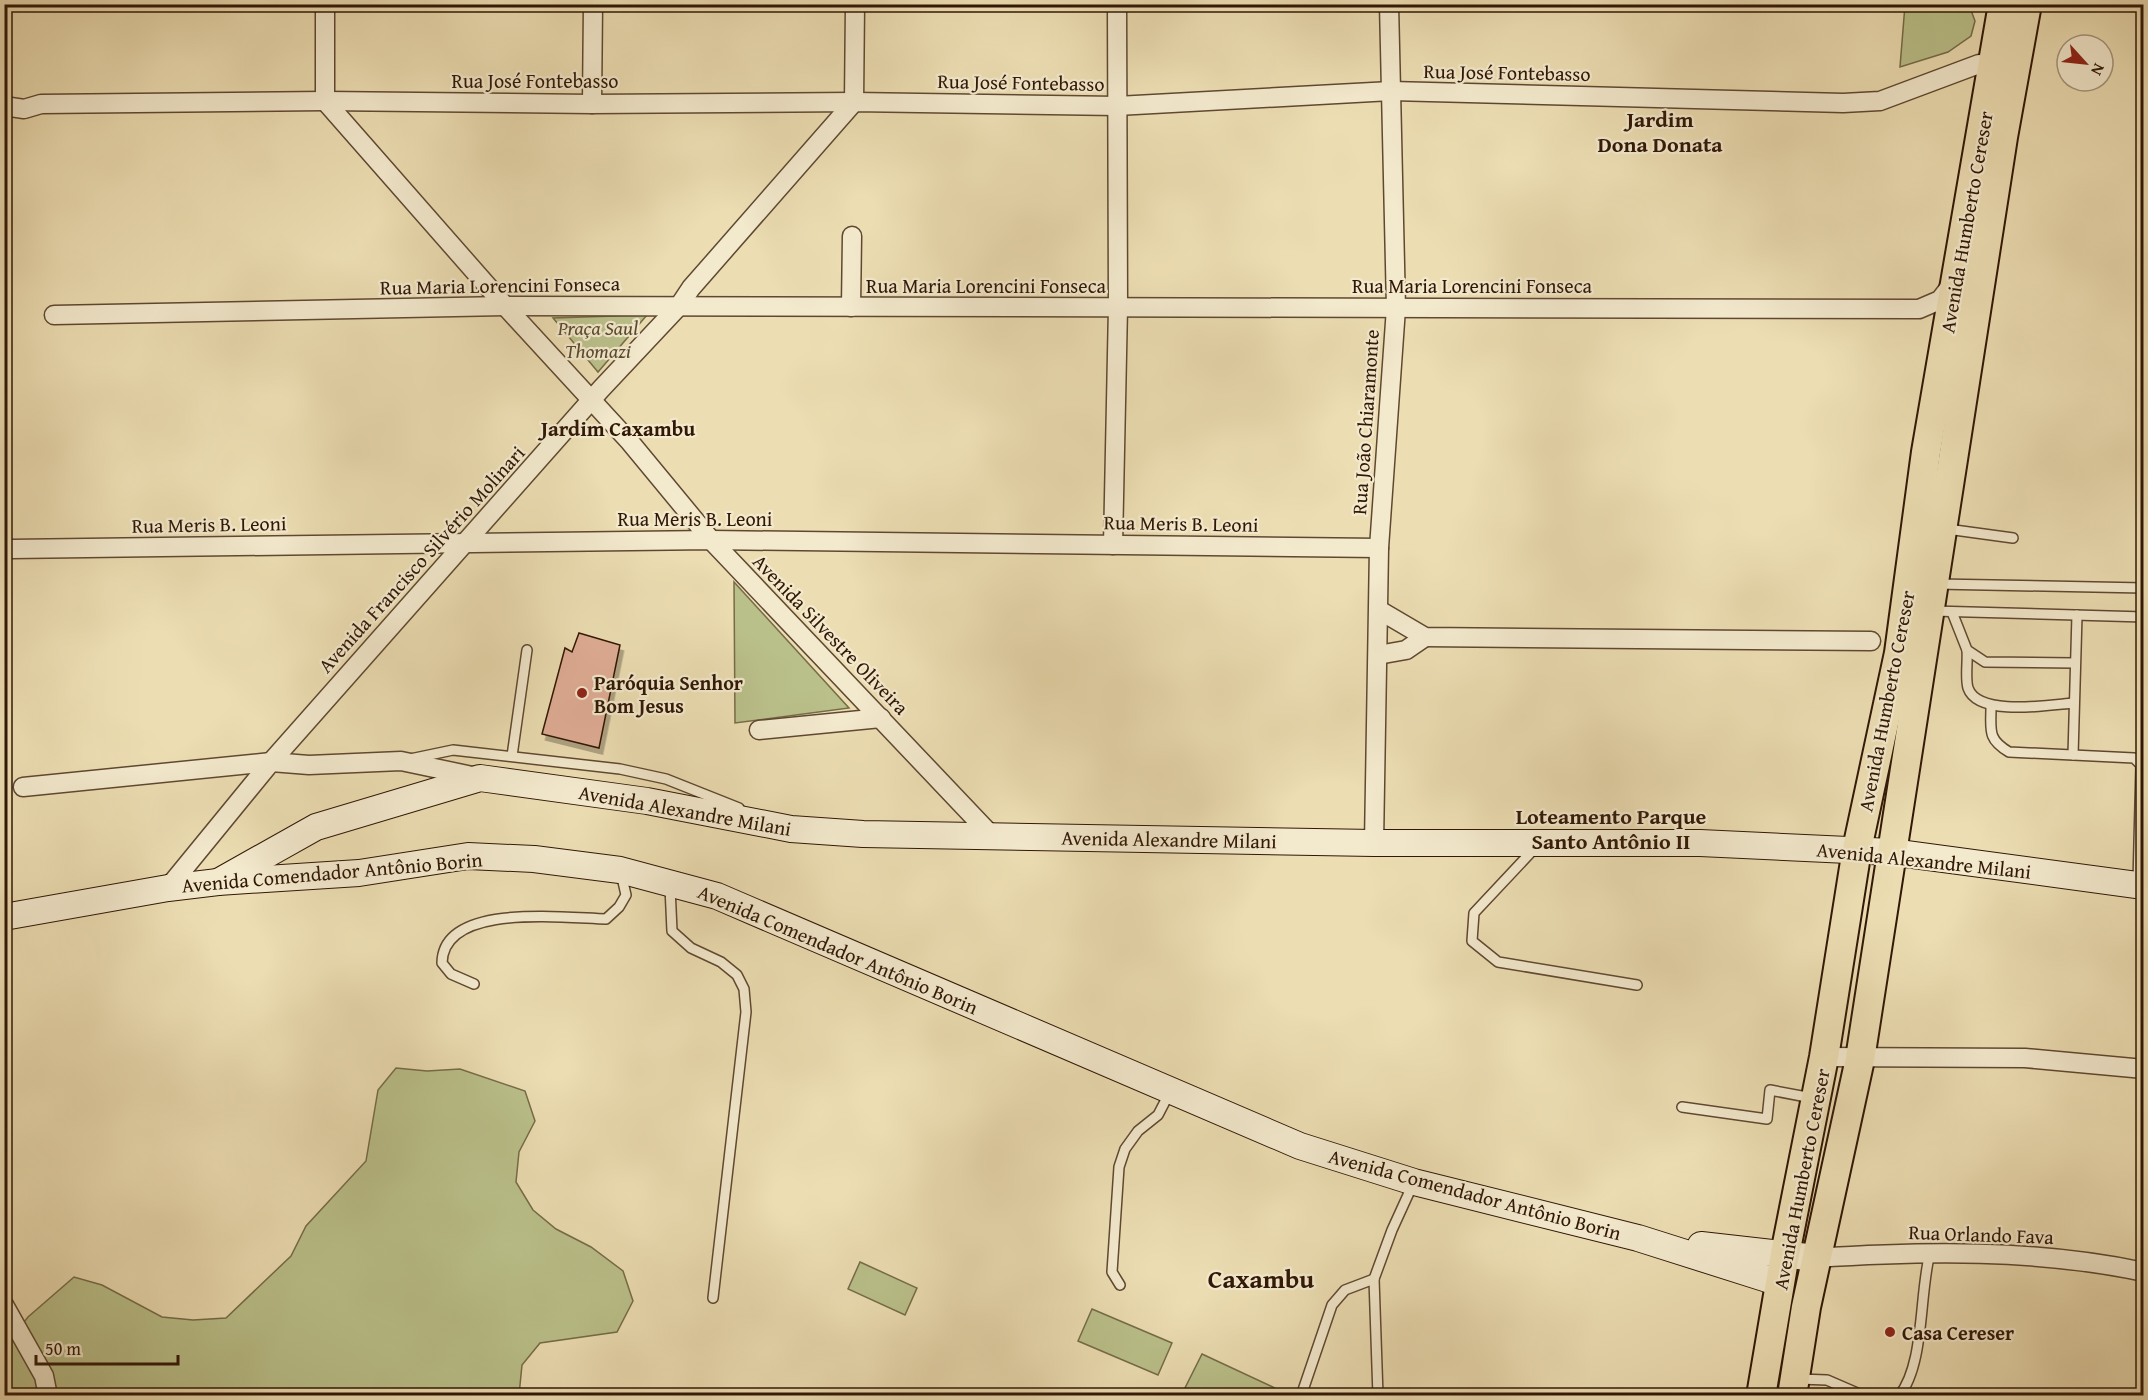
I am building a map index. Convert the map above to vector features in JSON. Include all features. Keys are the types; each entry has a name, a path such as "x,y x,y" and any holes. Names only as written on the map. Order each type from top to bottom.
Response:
{"main road":[{"name":"Avenida Humberto Cereser","path":"1761,1395 1785,1254 1824,1057 1857,849 1899,653 1926,452 2003,4"},
{"name":"Avenida Humberto Cereser","path":"1793,1387 1816,1258 1860,1059 1891,852 1939,602 1943,529 2027,4"},
{"name":"Avenida Alexandre Milani","path":"218,882 316,827 480,778 647,801 791,829 863,834 1374,843 1700,843 1857,849 2141,885"},
{"name":"Avenida Comendador Antônio Borin","path":"4,917 168,888 218,882 359,873 468,856 534,859 620,870 670,881 717,896 1300,1146 1413,1182 1638,1238 1780,1283"},
{"name":"Avenida Comendador Antônio Borin","path":"1638,1238 1816,1258"}],"street":[{"path":"325,4 325,101"},
{"path":"592,4 592,104"},
{"path":"854,102 855,4"},
{"path":"1113,545 1118,307 1117,4"},
{"name":"Rua João Chiaramonte","path":"1374,843 1379,548 1396,308 1389,4"},
{"name":"Rua José Fontebasso","path":"4,104 24,109 41,104 325,101 592,104 854,102 1117,106 1391,91 1843,103 1880,101 1979,64 1993,69"},
{"path":"1993,69 2010,99"},
{"name":"Avenida Silvestre Oliveira","path":"325,101 505,306 592,400 711,540 991,835"},
{"name":"Avenida Francisco Silvério Molinari","path":"168,888 271,762 678,306 854,102"},
{"path":"851,307 852,236"},
{"path":"1919,309 1940,300 1956,279"},
{"name":"Rua Maria Lorencini Fonseca","path":"54,315 505,306 1919,309"},
{"path":"1919,309 1930,314 1946,334"},
{"name":"Rua Meris B. Leoni","path":"11,549 711,540 1379,548"},
{"path":"1379,610 1425,637 1871,641"},
{"path":"1378,656 1406,650 1425,637"},
{"path":"759,730 881,718"},
{"path":"23,787 271,762 309,765 401,760 480,778"},
{"path":"1824,1057 1860,1059 2025,1058 2144,1069"},
{"name":"Rua Orlando Fava","path":"1816,1258 1930,1252 2095,1261 2144,1272"},
{"path":"4,1305 44,1376 48,1395"}],"lane":[{"path":"1943,529 2013,538"},
{"path":"1939,602 2144,588"},
{"path":"1939,602 2077,615 2144,617"},
{"path":"1939,602 1968,650 1985,662 2074,663"},
{"path":"2073,755 2077,615"},
{"path":"512,756 527,650"},
{"path":"1968,650 1968,688 1974,697 1991,707 2073,704"},
{"path":"1991,707 1991,734 1996,745 2009,752 2134,758 2141,765 2141,885"},
{"path":"401,760 453,750 620,769 666,779 791,829"},
{"path":"1541,842 1474,913 1472,940 1498,962 1637,984"},
{"path":"474,984 451,974 442,963 446,945 462,929 483,920 606,918 619,907 626,896 620,870"},
{"path":"670,881 672,931 691,948 720,962 737,975 744,989 746,1012 713,1298"},
{"path":"1120,1285 1112,1272 1119,1167 1125,1149 1138,1131 1158,1115 1171,1090"},
{"path":"1682,1107 1767,1119 1770,1090 1815,1098"},
{"path":"1378,1395 1374,1279 1413,1182"},
{"path":"1899,1395 1906,1386 1914,1367 1924,1274 1930,1252"},
{"path":"1301,1395 1332,1305 1345,1290 1374,1279"},
{"path":"1793,1387 1827,1380 1864,1395"},
{"path":"2070,1395 2098,1395"}],"green space":[{"path":"1905,5 1969,5 1975,21 1971,36 1948,52 1900,67"},
{"name":"Praça Saul Thomazi","path":"647,315 598,372 553,318"},
{"path":"734,582 849,708 735,723"},
{"path":"396,1068 427,1071 460,1069 525,1091 535,1121 519,1152 516,1182 533,1210 556,1229 591,1247 623,1271 633,1301 617,1332 540,1343 522,1365 519,1395 5,1396 5,1346 28,1317 74,1277 102,1285 162,1317 193,1320 226,1318 291,1256 306,1226 366,1161 378,1090"},
{"path":"860,1262 917,1288 905,1315 848,1289"},
{"path":"1092,1309 1172,1343 1158,1375 1078,1341"},
{"path":"1202,1354 1275,1388 1272,1395 1201,1395 1185,1388"}],"building":[{"name":"Paróquia Senhor Bom Jesus","path":"579,633 620,645 599,748 542,734 565,648 572,652"}],"place":[{"name":"Paróquia Senhor Bom Jesus","path":"582,693"},
{"name":"Casa Cereser","path":"1890,1332"}],"district":[{"name":"Jardim Dona Donata","path":"1660,132"},
{"name":"Jardim Caxambu","path":"618,428"},
{"name":"Loteamento Parque Santo Antônio II","path":"1611,828"},
{"name":"Caxambu","path":"1261,1278"}]}
